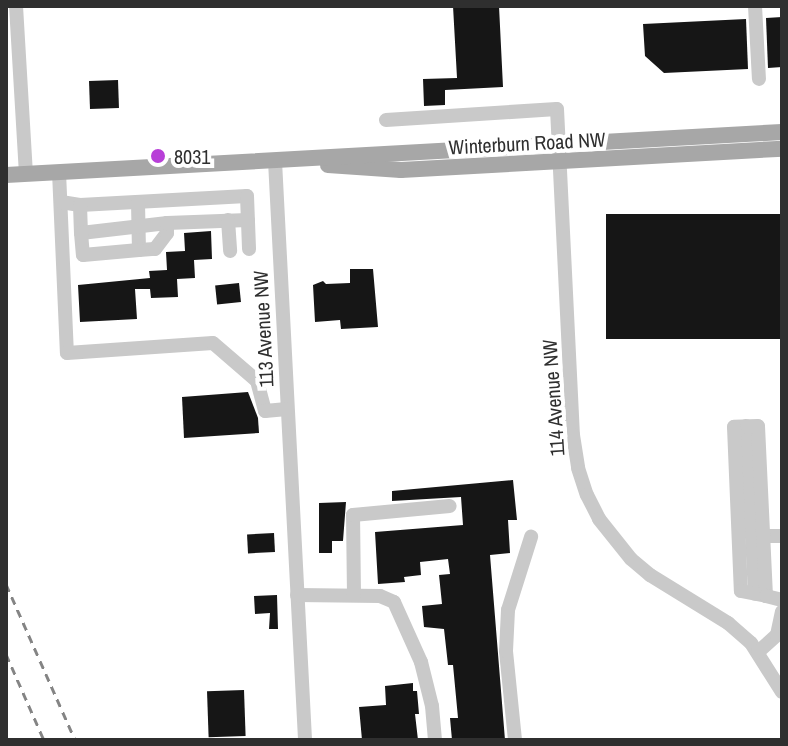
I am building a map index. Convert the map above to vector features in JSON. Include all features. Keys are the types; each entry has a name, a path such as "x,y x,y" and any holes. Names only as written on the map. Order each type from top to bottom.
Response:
{"main road":[{"name":"Winterburn Road NW","path":"6,175 275,161 401,170 782,132"},
{"name":"Winterburn Road NW","path":"559,154 782,149"}],"street":[{"path":"16,6 13,79 26,174"},
{"path":"755,6 759,79"},
{"name":"114 Avenue NW","path":"386,120 557,109 573,435 578,468 587,495 599,519 631,559 661,583 728,623 758,652 782,692"},
{"name":"113 Avenue NW","path":"275,161 305,740"},
{"path":"59,172 67,353 213,343 257,381 265,411 287,409"},
{"path":"61,202 80,205 247,196 249,249"},
{"path":"138,203 139,250"},
{"path":"80,205 83,255 155,249 167,233 167,223"},
{"path":"228,220 230,251"},
{"path":"81,233 167,223 248,220"},
{"path":"760,595 763,536 758,426 734,427 741,591 782,600"},
{"path":"354,595 353,515 450,506"},
{"path":"763,536 782,536"},
{"path":"515,740 506,651 508,610 531,537"},
{"path":"297,595 380,596 394,602 421,662 432,706 435,740"},
{"path":"758,652 777,635 782,612"}],"building":[{"path":"453,6 499,6 503,87 445,90 445,105 424,106 423,79 457,78"},
{"path":"782,17 782,67 768,68 766,18"},
{"path":"746,19 748,69 664,73 645,56 643,24"},
{"path":"118,80 119,108 90,109 89,81"},
{"path":"606,214 782,214 782,339 606,339"},
{"path":"211,231 212,259 194,260 195,278 177,279 178,297 151,298 150,289 135,289 137,319 80,322 78,285 150,278 149,271 167,270 166,252 185,251 184,233"},
{"path":"350,269 373,269 378,327 341,329 340,320 315,322 313,285 323,281 326,284 350,283"},
{"path":"239,283 241,302 217,304 215,286"},
{"path":"248,392 258,418 259,433 184,438 182,397"},
{"path":"513,480 517,520 508,520 510,553 490,555 505,740 452,740 450,718 458,718 453,665 448,665 444,629 424,627 422,606 442,604 439,575 450,574 448,559 420,562 421,575 404,577 405,582 378,584 375,532 463,525 461,497 392,501 392,491"},
{"path":"346,502 343,541 332,541 332,553 319,553 319,503"},
{"path":"274,533 275,552 248,553 247,534"},
{"path":"277,595 278,629 269,629 270,613 255,614 254,596"},
{"path":"413,683 413,691 417,691 419,714 415,714 418,740 362,740 359,707 386,705 385,686"},
{"path":"244,690 246,736 209,737 207,691"}],"railway":[{"path":"6,584 75,740"},
{"path":"6,654 44,740"}],"place":[{"name":"8031","path":"158,156"}]}
